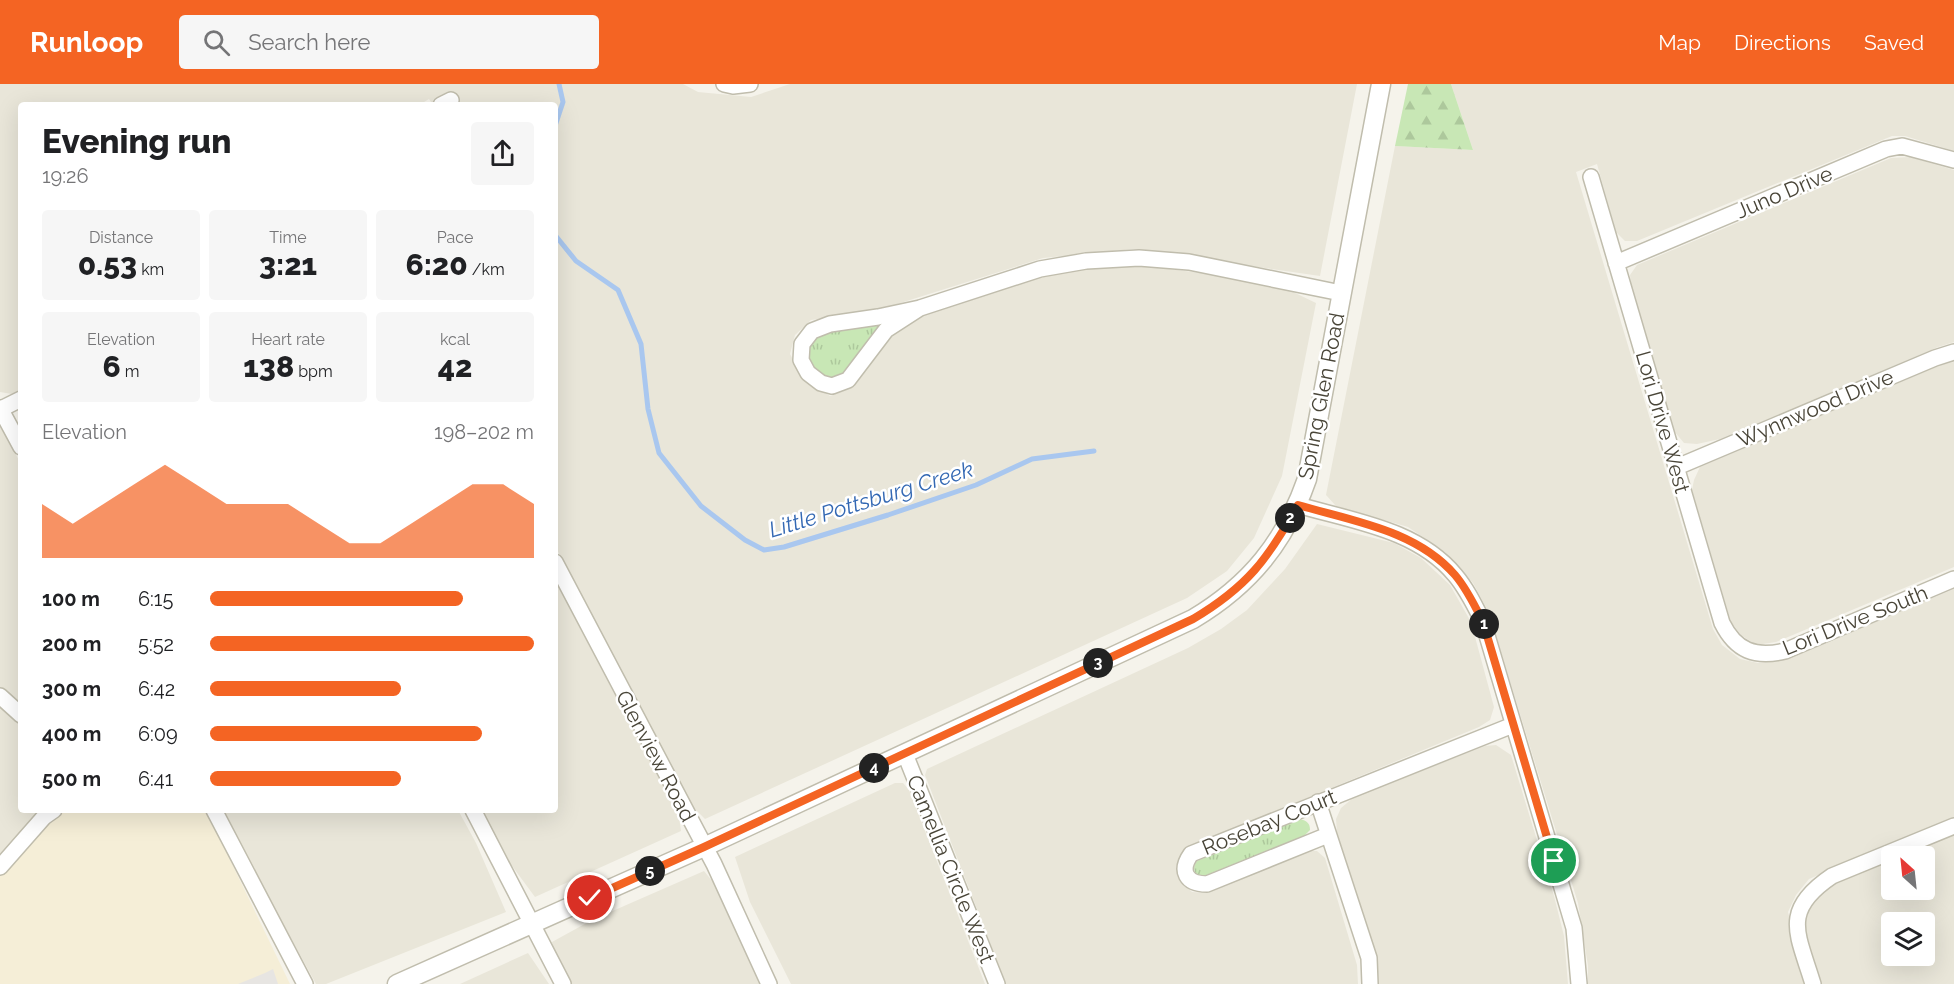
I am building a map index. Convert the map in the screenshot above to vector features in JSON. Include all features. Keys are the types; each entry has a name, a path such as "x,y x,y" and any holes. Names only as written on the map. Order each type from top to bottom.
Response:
{"street":[{"path":"724,84 733,86 750,84"},
{"name":"Spring Glen Road","path":"397,984 704,847 1193,619 1217,605 1241,585 1276,544 1298,505 1307,479 1381,84"},
{"name":"Juno Drive","path":"1616,262 1886,148 1902,146 1954,160"},
{"name":"Lori Drive West","path":"1591,177 1722,623 1726,632 1740,647 1755,653"},
{"path":"920,308 886,330 848,380 832,386 821,383 808,373 801,360 802,344 812,331 830,324 920,308 1040,269 1086,261 1139,258 1189,262 1341,293"},
{"name":"Wynnwood Drive","path":"1677,467 1954,352"},
{"path":"18,400 1,409 18,441"},
{"path":"1298,505 1401,535 1433,555 1454,574 1471,598 1483,622 1574,928 1579,984"},
{"name":"Glenview Road","path":"558,568 714,864 769,984"},
{"name":"Lori Drive South","path":"1755,653 1768,655 1785,651 1954,579"},
{"path":"0,696 18,712"},
{"name":"Rosebay Court","path":"1328,835 1207,884 1197,884 1185,871 1185,863 1191,854 1513,725"},
{"name":"Camellia Circle West","path":"904,754 997,984"},
{"path":"1318,802 1369,958 1370,984"},
{"path":"0,867 50,813"},
{"path":"216,813 305,984"},
{"path":"474,813 563,984"},
{"path":"1813,984 1798,933 1798,915 1804,899 1814,888 1832,876 1954,826"}],"shaded area":[{"path":"0,84 683,84 698,92 751,97 790,84 1357,84 1320,276 1133,249 1043,258 875,311 811,320 795,335 790,354 804,380 830,396 854,387 886,343 902,326 924,313 1020,282 1090,267 1145,266 1217,275 1291,291 1316,303 1282,476 1254,538 1227,571 1187,598 705,819 688,802 558,552 558,102 431,102 429,99 424,102 18,102 18,391 12,394 0,392"},
{"path":"1451,84 1954,84 1954,151 1905,136 1892,136 1637,241 1625,241 1616,232 1597,164 1576,172 1713,629 1722,645 1740,659 1758,663 1787,659 1954,589 1954,817 1886,846 1881,846 1881,848 1809,879 1796,895 1788,912 1808,984 1588,984 1588,966 1578,903 1489,613 1473,583 1445,552 1408,527 1336,506 1326,495 1395,146 1473,150"},
{"path":"1910,157 1954,170 1954,342 1720,439 1697,444 1684,443 1674,431 1631,286 1630,275 1637,265 1891,158"},
{"path":"1954,362 1954,567 1776,642 1756,645 1741,635 1731,622 1692,490 1700,467 1941,365"},
{"path":"0,425 18,458 18,703 0,687"},
{"path":"1317,524 1394,543 1421,558 1450,585 1471,622 1494,707 1490,720 1479,727 1191,846 1180,857 1177,869 1182,882 1192,892 1207,893 1307,851 1317,851 1325,858 1357,965 1358,984 1006,984 925,775 927,769 1188,648 1221,629 1247,610 1285,569"},
{"path":"558,586 679,817 681,831 535,897 501,851 481,813 558,813"},
{"path":"0,705 18,721 18,813 40,813 0,858"},
{"path":"1496,745 1511,755 1554,896 1564,936 1568,984 1378,984 1378,967 1337,832 1336,819 1341,808 1353,798 1485,746"},
{"path":"895,783 903,783 909,790 985,984 791,984 750,902 735,857"},
{"path":"60,813 207,813 290,984 0,984 0,876 53,816"},
{"path":"223,813 460,813 476,843 506,912 326,984 316,984"},
{"path":"1954,832 1954,984 1821,984 1806,936 1805,920 1809,905 1819,891 1881,863 1881,900 1935,900 1935,846 1920,846"},
{"path":"704,871 713,882 760,984 571,984 553,949 552,942 592,920"},
{"path":"528,953 549,984 460,984"},
{"path":"273,969 278,984 238,984 265,973"}],"green space":[{"path":"1408,84 1451,84 1473,150 1395,146"},
{"path":"884,323 848,371 831,378 815,372 809,357 810,346 818,338 843,328"},
{"path":"1300,819 1306,822 1310,830 1304,836 1204,876 1198,876 1195,872 1194,867 1197,861"}],"waterway":[{"name":"Little Pottsburg Creek","path":"558,117 563,102 559,84"},
{"name":"Little Pottsburg Creek","path":"558,239 576,261 618,290 641,344 648,409 659,453 701,506 745,540 764,550 784,547 888,515 976,485 1032,459 1094,451"}],"route":[{"path":"590,898 1193,619 1217,605 1261,564 1276,544 1298,505 1401,535 1433,555 1454,574 1471,598 1483,622 1554,861"}]}
